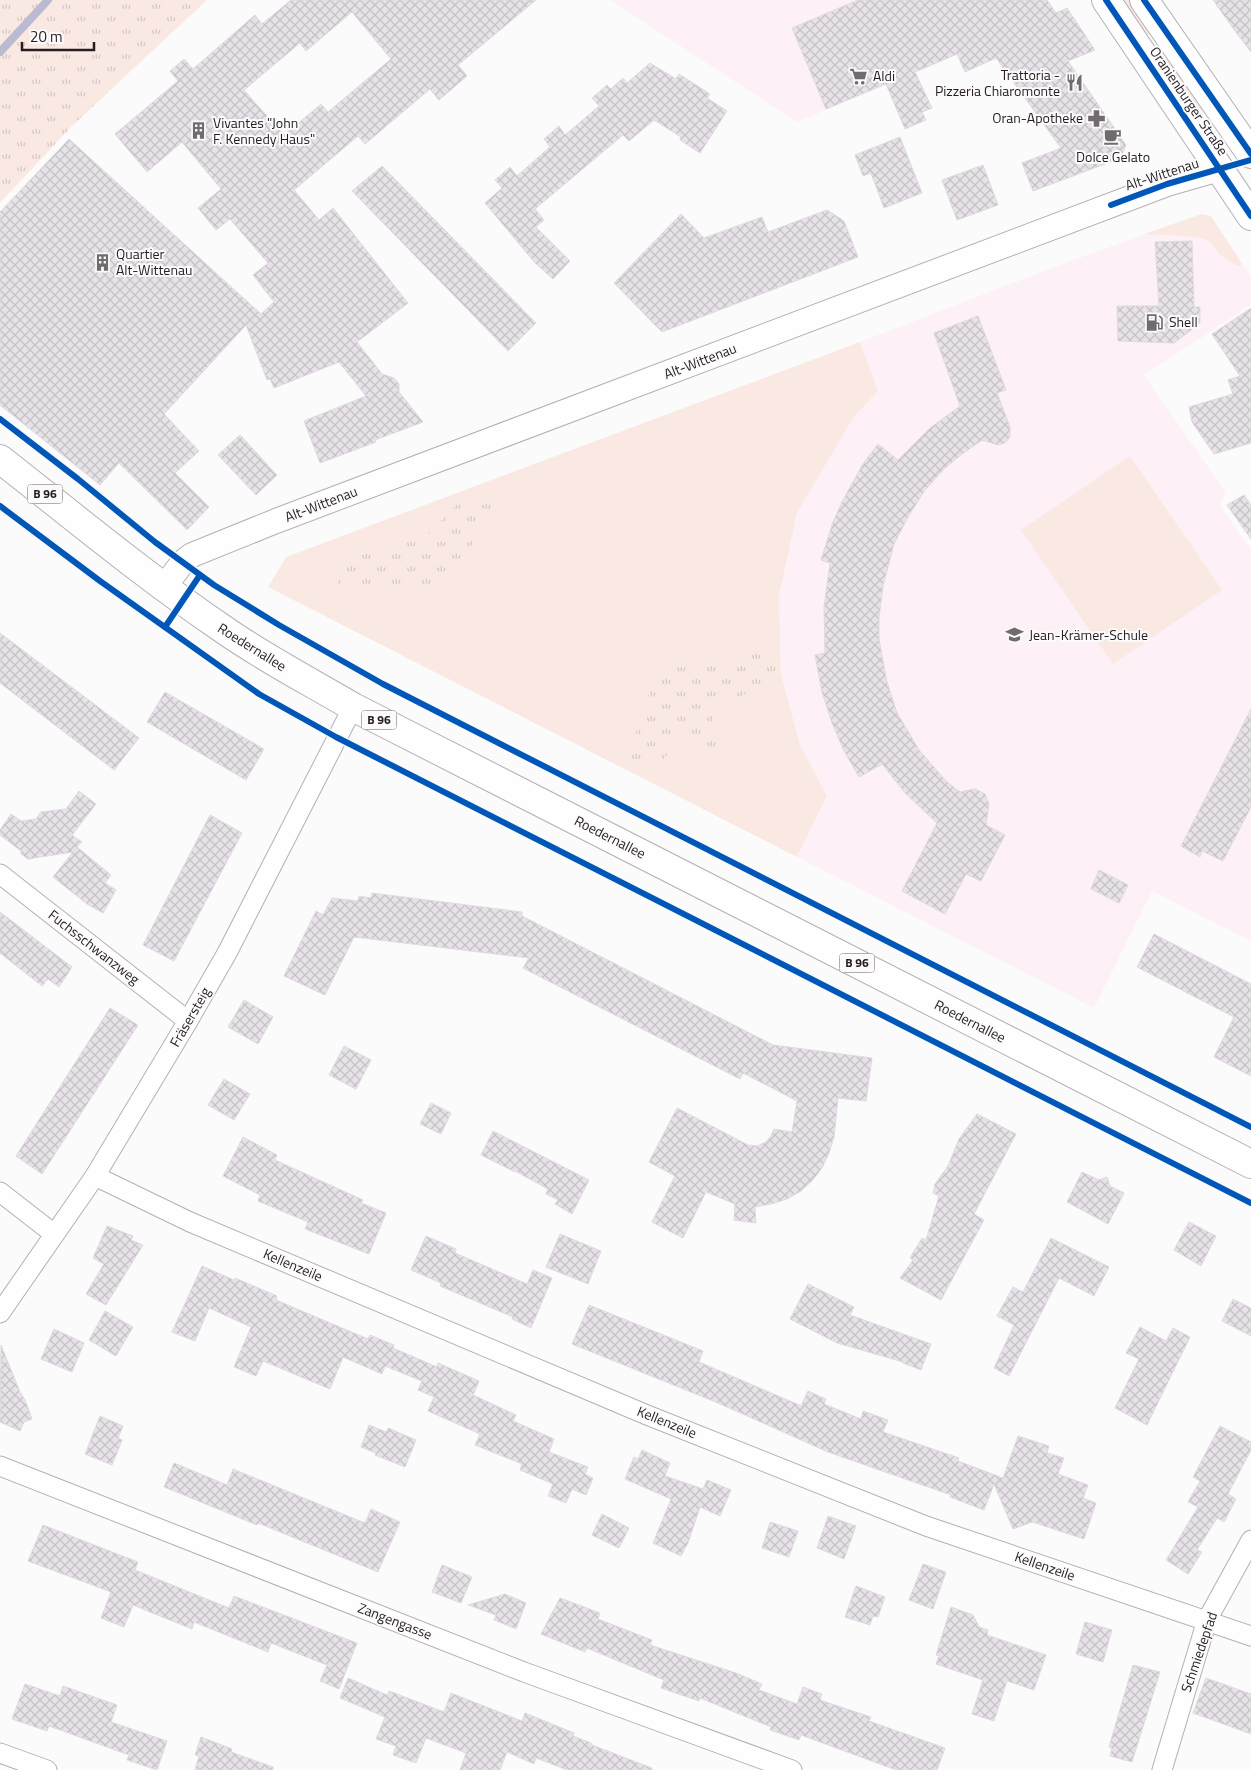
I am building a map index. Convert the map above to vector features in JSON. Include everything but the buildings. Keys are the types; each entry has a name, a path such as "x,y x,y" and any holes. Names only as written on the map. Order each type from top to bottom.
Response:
{"main road":[{"name":"Oranienburger Straße","path":"1106,0 1251,216"},
{"name":"Oranienburger Straße","path":"1144,0 1251,154"},
{"name":"Alt-Wittenau","path":"1219,169 1251,160"},
{"name":"Roedernallee","path":"0,459 164,587 222,629 353,707 1251,1164"}],"street":[{"name":"Alt-Wittenau","path":"164,587 183,562 192,555 276,521 1167,184 1219,169"},
{"name":"Fräsersteig","path":"0,1313 95,1176 188,1020 227,953 353,707"},
{"name":"Fuchsschwanzweg","path":"0,874 188,1020"},
{"name":"Kellenzeile","path":"95,1176 208,1230 647,1415 926,1526 1251,1636"},
{"path":"0,1192 54,1234"},
{"name":"Zangengasse","path":"0,1466 524,1672 792,1770"},
{"name":"Schmiedepfad","path":"1162,1770 1207,1620 1251,1540"},
{"path":"0,1753 47,1770"}],"shaded area":[{"path":"610,0 1047,0 1056,13 797,122"},
{"name":"Jean-Krämer-Schule","path":"1202,214 1211,216 1251,277 1251,305 1144,375 1226,493 1219,504 1251,550 1251,941 1152,891 1094,1008 797,857 827,796 800,745 781,674 779,596 797,513 853,418 878,391 860,342 1065,263"}],"green space":[{"path":"0,0 207,0 72,126 0,203"},
{"path":"1120,0 1131,0 1151,33 1146,36"},
{"path":"1170,58 1206,109 1197,112 1164,63 1164,61"},
{"path":"1202,214 1211,216 1242,264 1238,266 1219,254 1210,242 1204,239 1144,234"},
{"path":"860,342 878,391 853,418 797,513 779,596 781,674 800,745 827,796 797,857 268,587 286,557"},
{"path":"1130,456 1222,590 1113,664 1021,530"},
{"path":"462,499 500,506 441,587 337,584 353,555 423,539"},
{"path":"776,649 777,679 711,710 720,755 679,740 659,765 625,764 657,671"}],"waterway":[{"path":"0,52 48,0"}],"cycle path":[{"path":"1106,0 1251,216"},
{"path":"1144,0 1251,154"},
{"path":"1111,205 1167,184 1251,160"},
{"path":"0,419 155,542 214,585 279,625 383,684 1251,1127"},
{"path":"0,506 100,581 259,694 336,737 1251,1203"},
{"path":"165,627 200,575"}],"place":[{"name":"Aldi","path":"859,76"},
{"name":"Trattoria - Pizzeria Chiaromonte","path":"1074,83"},
{"name":"Oran-Apotheke","path":"1097,118"},
{"name":"Vivantes \"John F. Kennedy Haus\"","path":"199,131"},
{"name":"Dolce Gelato","path":"1113,137"},
{"name":"Quartier Alt-Wittenau","path":"102,262"},
{"name":"Shell","path":"1155,322"},
{"name":"Jean-Krämer-Schule","path":"1015,635"}]}
